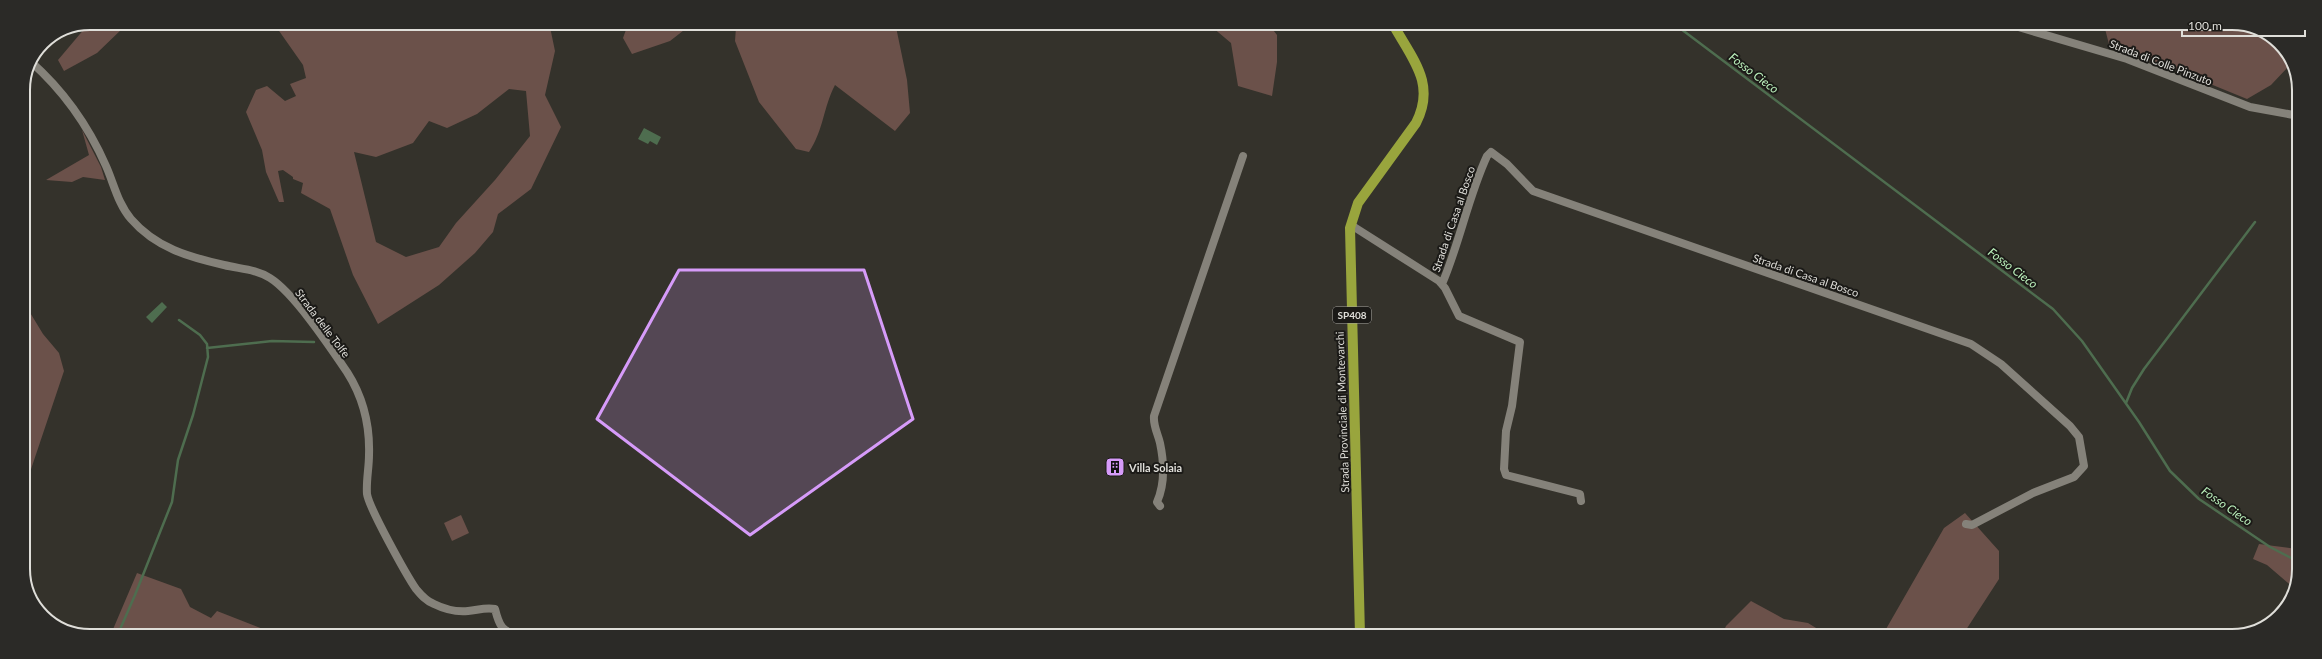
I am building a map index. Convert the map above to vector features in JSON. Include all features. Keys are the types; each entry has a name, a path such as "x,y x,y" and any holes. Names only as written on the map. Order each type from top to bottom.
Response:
{"main road":[{"name":"Strada Provinciale di Montevarchi","path":"1360,629 1351,225 1358,203 1411,132 1422,108 1424,87 1421,74 1396,30"}],"street":[{"name":"Strada di Colle Pinzuto","path":"2029,30 2127,59 2250,107 2292,115"},
{"name":"Strada delle Tolfe","path":"36,66 53,81 78,114 106,165 121,204 130,219 151,239 173,252 258,272 270,278 292,298 353,382 365,414 369,454 367,496 415,587 434,605 451,610 467,611 489,607 495,609 503,629"},
{"name":"Strada di Casa al Bosco","path":"1442,284 1450,267 1473,187 1486,156 1491,152 1507,164 1533,191 1967,342 1993,358 2070,426 2079,437 2084,466 2074,477 2033,493 1972,525 1966,524"},
{"path":"1160,506 1157,502 1164,472 1160,443 1153,424 1154,416 1243,156"},
{"name":"Strada di Casa al Bosco","path":"1351,225 1442,284 1459,316 1520,342 1512,406 1506,431 1504,469 1506,475 1554,488 1577,492 1580,494 1581,501"}],"highlighted area":[{"path":"679,270 864,270 913,419 750,535 597,419"}],"shaded area":[{"path":"121,30 97,53 64,71 58,60 83,31"},
{"path":"278,30 551,30 555,51 545,95 561,127 531,189 498,214 493,232 475,253 439,285 378,324 353,275 330,209 301,193 303,183 293,179 293,177 283,170 278,171 284,202 279,202 266,172 262,150 246,112 256,90 267,86 285,101 296,96 290,84 306,78 303,65","holes":["509,89 526,91 530,136 495,180 456,223 439,247 406,257 376,242 354,152 376,157 413,143 429,121 447,128 477,114"]},
{"path":"626,30 684,30 670,41 632,54 623,38"},
{"path":"736,30 897,30 907,80 910,113 895,131 835,85 818,135 809,152 796,149 759,102 735,41"},
{"path":"1216,30 1273,30 1277,35 1277,62 1272,96 1238,86 1231,43"},
{"path":"2105,30 2232,30 2248,32 2265,40 2277,50 2287,68 2271,85 2247,99 2181,72 2110,48"},
{"path":"644,128 661,137 657,145 650,141 648,144 638,139"},
{"path":"82,130 101,167 105,180 83,177 72,182 46,180 89,155"},
{"path":"162,302 167,307 152,323 146,317"},
{"path":"30,313 43,334 59,353 64,371 30,472"},
{"path":"1965,513 1999,551 1999,579 1967,629 1886,629 1944,528"},
{"path":"461,515 469,533 452,541 444,523"},
{"path":"2259,544 2292,548 2290,585 2267,565 2253,559"},
{"path":"137,573 181,589 190,607 211,618 217,611 263,629 113,629"},
{"path":"1751,601 1784,619 1808,623 1818,629 1725,629"}],"waterway":[{"name":"Fosso Cieco","path":"1682,30 2053,309 2082,341 2139,422 2170,471 2199,499 2270,547 2292,558"},
{"path":"2126,403 2132,388 2144,369 2255,222"},
{"path":"120,629 172,502 178,460 193,415 208,357 207,344 200,335 179,320"},
{"path":"207,348 272,341 314,342"}],"place":[{"name":"Villa Solaia","path":"1115,467"}]}
